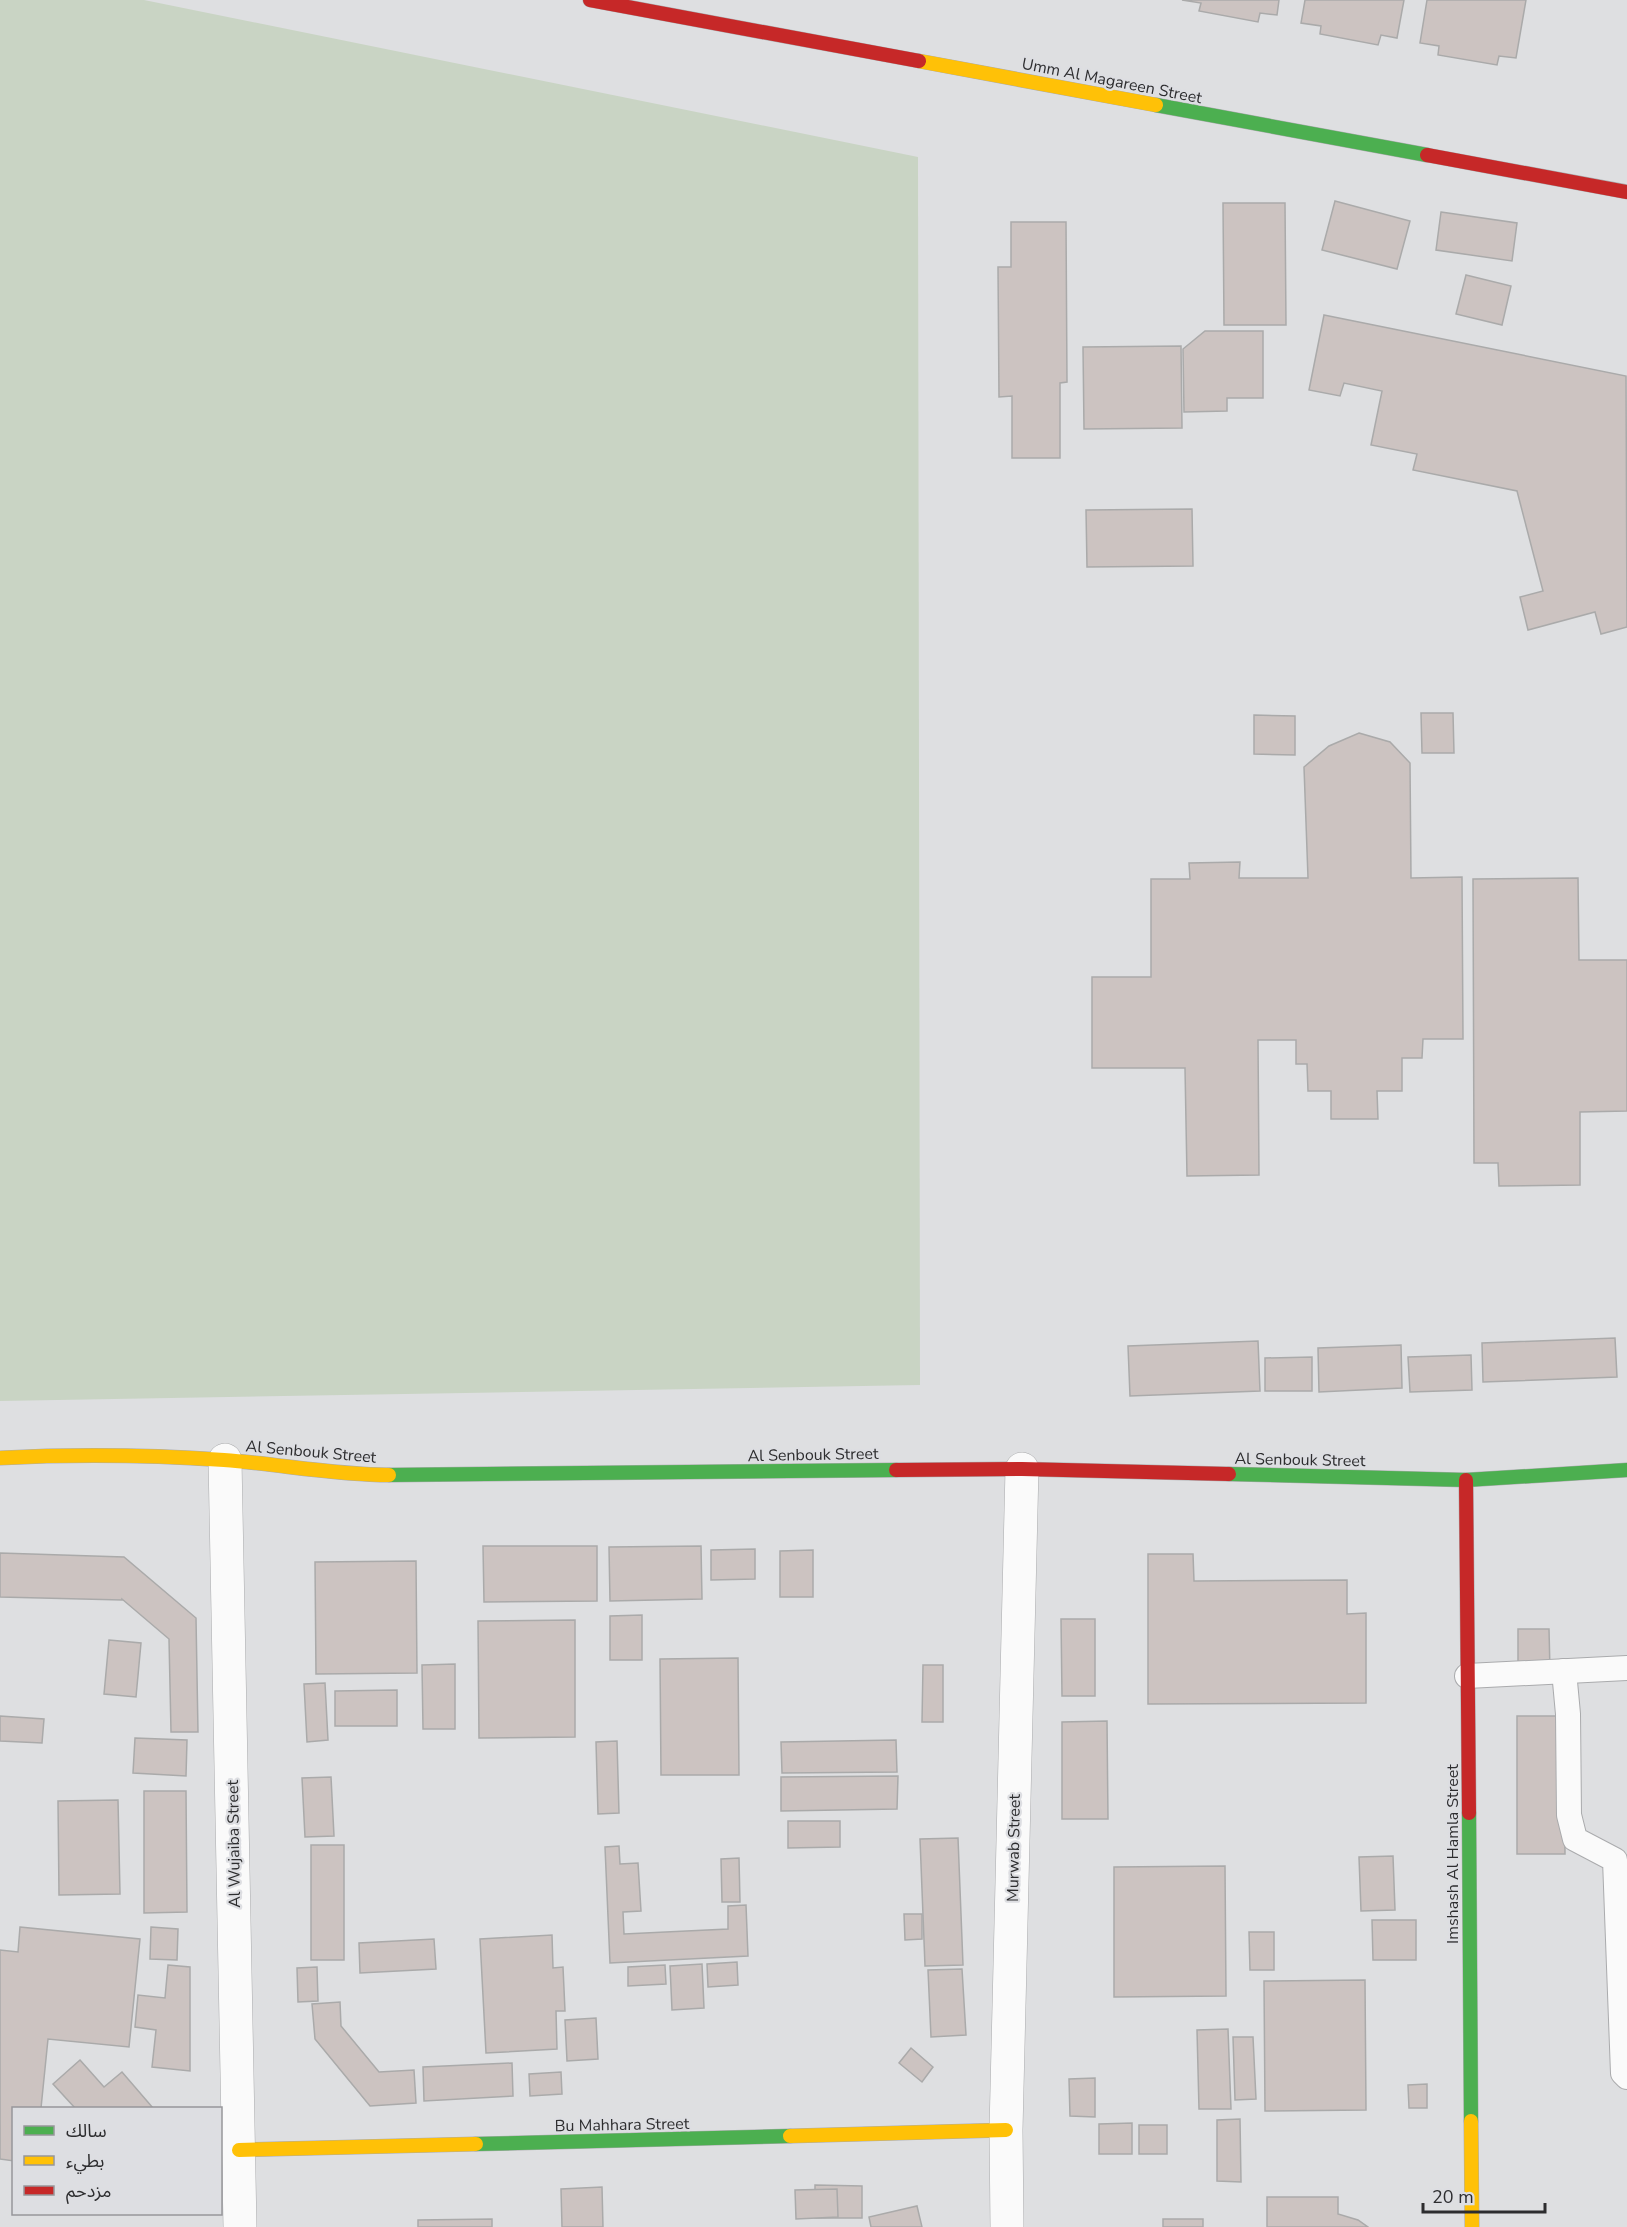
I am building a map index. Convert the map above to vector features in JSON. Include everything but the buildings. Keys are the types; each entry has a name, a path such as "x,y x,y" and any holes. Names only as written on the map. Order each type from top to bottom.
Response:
{"street":[{"name":"Umm Al Magareen Street","path":"590,0 1627,192"},
{"name":"Al Senbouk Street","path":"0,1458 79,1454 225,1460 358,1474 1022,1469 1466,1480 1627,1470"},
{"name":"Al Wujaiba Street","path":"225,1460 240,2227"},
{"name":"Murwab Street","path":"1007,2227 1006,2130 1022,1469"},
{"name":"Imshash Al Hamla Street","path":"1466,1480 1472,2227"},
{"name":"Bu Mahhara Street","path":"239,2150 1006,2130"}],"lane":[{"path":"1467,1676 1627,1668"},
{"path":"1564,1671 1568,1714 1569,1815 1575,1839 1621,1856 1623,2073 1627,2077"}],"green space":[{"path":"0,0 144,0 918,157 920,1385 0,1401"}],"traffic: fast":[{"path":"1156,105 1427,155"},
{"path":"389,1475 896,1470"},
{"path":"1229,1474 1466,1480 1627,1470"},
{"path":"1469,1813 1471,2121"},
{"path":"476,2144 790,2136"}],"traffic: slow":[{"path":"919,61 1156,105"},
{"path":"0,1458 168,1457 389,1475"},
{"path":"1471,2121 1472,2227"},
{"path":"790,2136 1006,2130"},
{"path":"239,2150 476,2144"}],"traffic: jam":[{"path":"590,0 919,61"},
{"path":"1427,155 1627,192"},
{"path":"896,1470 1022,1469 1229,1474"},
{"path":"1466,1480 1469,1813"}]}
